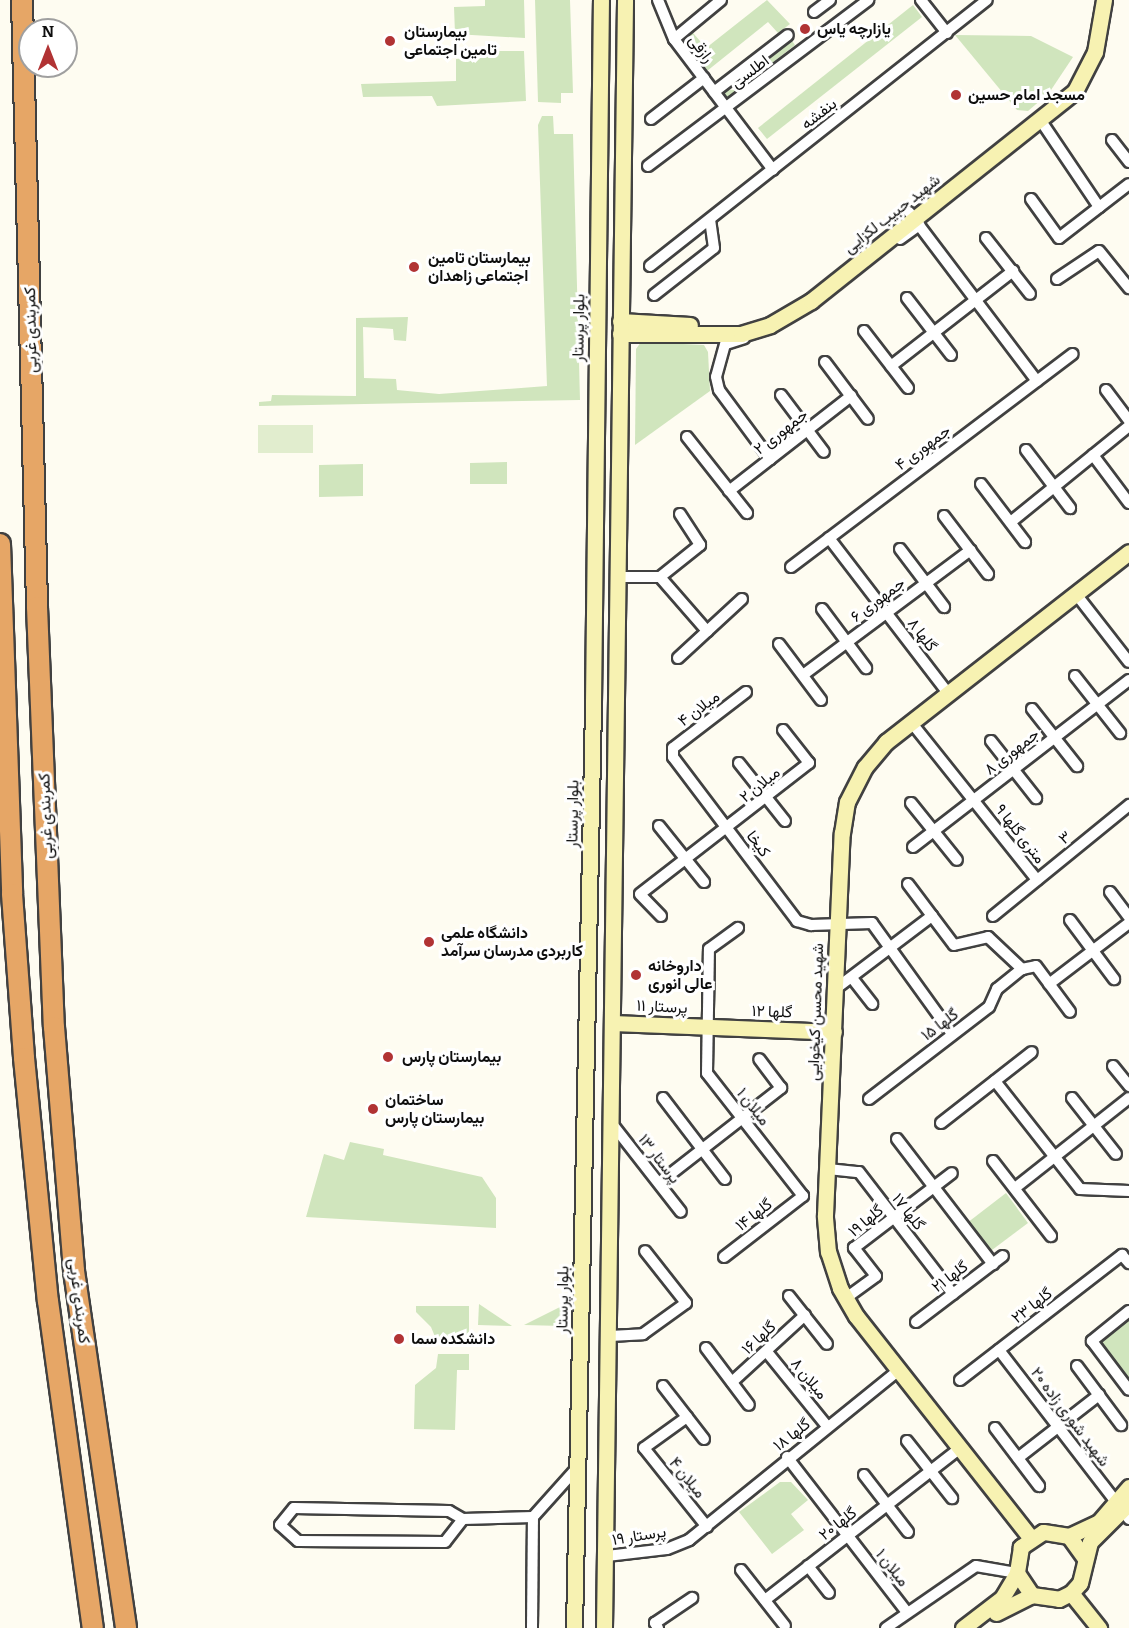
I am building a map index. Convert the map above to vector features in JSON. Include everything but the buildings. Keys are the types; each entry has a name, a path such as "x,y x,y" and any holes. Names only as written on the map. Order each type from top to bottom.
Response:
{"highway":[{"name":"کمربندی غربی","path":"22,0 37,607 54,1027 74,1271 126,1628"},
{"name":"کمربندی غربی","path":"0,544 12,894 26,1081 48,1301 93,1628"}],"main road":[{"name":"بلوار پرستار","path":"574,1628 587,973 601,0"},
{"path":"604,1628 613,1125 625,0"},
{"name":"شهید حبیب لکزایی","path":"620,328 727,335 760,328 791,314 914,219 1025,127 1067,85 1078,66 1092,29 1095,0"},
{"name":"شهید حبیب لکزایی","path":"1025,127 1041,121 1075,91 1087,71 1101,31 1104,0"},
{"path":"600,74 624,73"},
{"name":"شهید محسن کیخوایی","path":"1030,1537 899,1370 846,1298 828,1252 828,1169 834,990 847,802 865,767 886,742 1129,552"},
{"path":"587,973 614,973"},
{"name":"پرستار ۱۱","path":"614,1023 708,1028"},
{"name":"گلها ۱۲","path":"708,1028 834,1032"},
{"path":"977,1628 1008,1604 1032,1595 1045,1599 1071,1593 1085,1570 1084,1557 1090,1542 1124,1509 1129,1487"},
{"path":"1069,1536 1124,1509"},
{"path":"963,1628 1002,1598 1017,1573 1019,1553 1030,1537 1056,1531 1069,1536 1084,1557"},
{"path":"1017,1573 1032,1595"},
{"path":"1071,1593 1099,1628"}],"street":[{"name":"رازقی","path":"658,0 674,39 772,170"},
{"path":"674,39 721,0"},
{"path":"814,12 830,0"},
{"name":"اطلسی","path":"648,165 727,108 868,0"},
{"path":"922,0 947,33"},
{"name":"بنفشه","path":"650,266 987,0"},
{"path":"714,92 788,35"},
{"path":"651,119 704,78"},
{"path":"1041,121 1099,207"},
{"path":"1112,140 1129,162"},
{"path":"1031,199 1059,237 1129,184"},
{"path":"654,295 714,248 710,219"},
{"path":"914,219 1037,381"},
{"path":"986,238 1030,294"},
{"path":"1057,279 1099,251 1129,288"},
{"path":"891,366 1013,271"},
{"path":"907,298 951,355"},
{"path":"864,331 908,388"},
{"path":"727,335 716,377 719,390 770,459"},
{"name":"جمهوری ۴","path":"791,567 1074,354"},
{"path":"825,362 868,419"},
{"path":"1012,521 1129,423 1106,390"},
{"path":"781,395 825,452"},
{"name":"جمهوری ۲","path":"729,491 851,396"},
{"path":"687,437 747,513"},
{"path":"1026,450 1070,508"},
{"path":"1093,455 1129,503"},
{"path":"981,484 1012,521 1025,542"},
{"path":"618,577 660,577 700,544 680,514"},
{"path":"944,516 988,574"},
{"name":"گلها ۸","path":"829,538 948,693"},
{"path":"900,549 944,607"},
{"name":"جمهوری ۶","path":"803,675 971,550"},
{"path":"660,577 707,631"},
{"path":"1076,594 1129,662"},
{"path":"678,658 742,599"},
{"path":"822,609 866,668"},
{"path":"779,644 821,700"},
{"path":"1075,676 1120,733"},
{"name":"جمهوری ۸","path":"913,847 1129,680"},
{"name":"میلان ۴","path":"672,753 673,748 746,692"},
{"path":"1032,710 1077,766"},
{"name":"۹ متری گلها","path":"912,722 1037,880"},
{"name":"میلان ۲","path":"728,829 809,763 783,730"},
{"path":"991,741 1036,798"},
{"name":"کیخا","path":"672,753 797,921 811,925 872,923 892,947"},
{"path":"739,763 785,821"},
{"path":"912,803 957,860"},
{"name":"۳","path":"993,916 1129,805"},
{"path":"659,826 704,882"},
{"path":"661,916 639,894 728,829"},
{"path":"908,884 954,945 988,937 1022,969 1036,966 1070,1012"},
{"path":"1110,892 1129,917"},
{"path":"834,990 932,916"},
{"path":"1070,920 1114,979"},
{"path":"1049,984 1129,923"},
{"path":"708,1028 709,949 738,928"},
{"path":"892,947 952,1034"},
{"name":"گلها ۱۵","path":"868,1099 989,1007 997,989 1022,969"},
{"path":"852,978 872,1004"},
{"name":"میلان ۱","path":"708,1028 707,1073 803,1196"},
{"path":"941,1123 1032,1052"},
{"path":"659,1183 781,1088 759,1059"},
{"path":"1113,1066 1129,1086"},
{"path":"995,1081 1080,1189 1129,1191"},
{"path":"663,1098 725,1179"},
{"path":"1072,1098 1116,1154"},
{"path":"1014,1188 1129,1098"},
{"name":"پرستار ۱۳","path":"613,1125 681,1212"},
{"path":"897,1139 993,1264"},
{"path":"993,1161 1051,1236"},
{"name":"گلها ۱۷","path":"828,1169 859,1172 953,1294"},
{"name":"گلها ۱۹","path":"846,1298 876,1276 854,1248 952,1173"},
{"name":"گلها ۱۴","path":"724,1257 803,1196"},
{"path":"610,1336 643,1334 686,1303 645,1251"},
{"name":"گلها ۲۱","path":"916,1322 1003,1256"},
{"name":"گلها ۲۳","path":"960,1380 1125,1259"},
{"path":"789,1296 827,1344"},
{"path":"1129,1311 1092,1341 1129,1390"},
{"name":"گلها ۱۶","path":"732,1382 805,1315"},
{"path":"706,1348 749,1405"},
{"name":"شهید شوری زاده ۲۰","path":"999,1350 1124,1509"},
{"name":"میلان ۸","path":"767,1352 827,1426"},
{"path":"1077,1366 1121,1425"},
{"name":"گلها ۱۸","path":"707,1527 787,1457 899,1370"},
{"path":"663,1386 704,1439"},
{"path":"1018,1458 1099,1395"},
{"name":"میلان ۴","path":"687,1417 644,1448 707,1527"},
{"path":"995,1428 1039,1486"},
{"path":"907,1441 951,1498"},
{"name":"گلها ۲۰","path":"765,1600 960,1448"},
{"name":"میلان ۱","path":"787,1457 907,1612"},
{"path":"532,1628 533,1517 577,1467"},
{"path":"864,1475 908,1532"},
{"path":"463,1519 445,1542 298,1541 280,1525 294,1508 449,1511 463,1519 533,1517"},
{"name":"پرستار ۱۹","path":"607,1556 667,1549 707,1527"},
{"path":"808,1566 829,1593"},
{"path":"886,1628 976,1566 1017,1573"},
{"path":"741,1570 785,1626"},
{"path":"658,1628 655,1623 692,1598"}],"green space":[{"path":"485,0 524,0 525,38 455,34 454,7 485,6"},
{"path":"535,0 570,0 573,93 561,93 561,103 538,102"},
{"path":"767,0 790,24 778,33 768,22 702,75 674,39 688,27 706,48"},
{"path":"913,5 922,17 767,139 758,128"},
{"path":"788,35 795,45 767,67 765,79 727,108 718,89 734,90 755,75 757,59"},
{"path":"955,35 1031,36 1073,57 1049,93 1028,111 1017,110"},
{"path":"486,51 524,51 526,101 437,106 432,96 363,97 361,84 456,81 456,59 485,57"},
{"path":"542,116 553,116 554,134 573,134 580,400 259,406 259,402 271,401 272,395 356,396 356,318 408,317 406,341 394,340 393,329 363,327 364,378 396,379 397,390 439,394 547,386 538,125"},
{"path":"641,342 704,345 708,352 710,391 635,445 636,349"},
{"path":"258,425 313,425 313,453 258,453"},
{"path":"507,462 507,484 470,484 470,463"},
{"path":"363,464 363,496 319,497 319,465"},
{"path":"350,1142 384,1149 383,1155 482,1177 496,1198 496,1228 306,1217 324,1154 344,1160"},
{"path":"1006,1193 1028,1223 988,1253 967,1223"},
{"path":"479,1304 512,1326 478,1325"},
{"path":"416,1306 469,1306 469,1344 438,1344 431,1327 416,1312"},
{"path":"562,1306 562,1326 524,1325"},
{"path":"1129,1317 1129,1382 1099,1341"},
{"path":"438,1354 469,1354 469,1370 457,1370 455,1430 414,1429 415,1385 436,1368"},
{"path":"780,1482 791,1482 808,1500 791,1514 804,1530 772,1554 739,1512"}],"place":[{"name":"یازارچه یاس","path":"805,29"},
{"name":"بیمارستان تامین اجتماعی","path":"390,41"},
{"name":"مسجد امام حسین","path":"956,95"},
{"name":"بیمارستان تامین اجتماعی زاهدان","path":"414,267"},
{"name":"دانشگاه علمی کاربردی مدرسان سرآمد","path":"429,942"},
{"name":"داروخانه عالی انوری","path":"636,975"},
{"name":"بیمارستان پارس","path":"388,1057"},
{"name":"ساختمان بیمارستان پارس","path":"373,1109"},
{"name":"دانشکده سما","path":"399,1339"}]}
